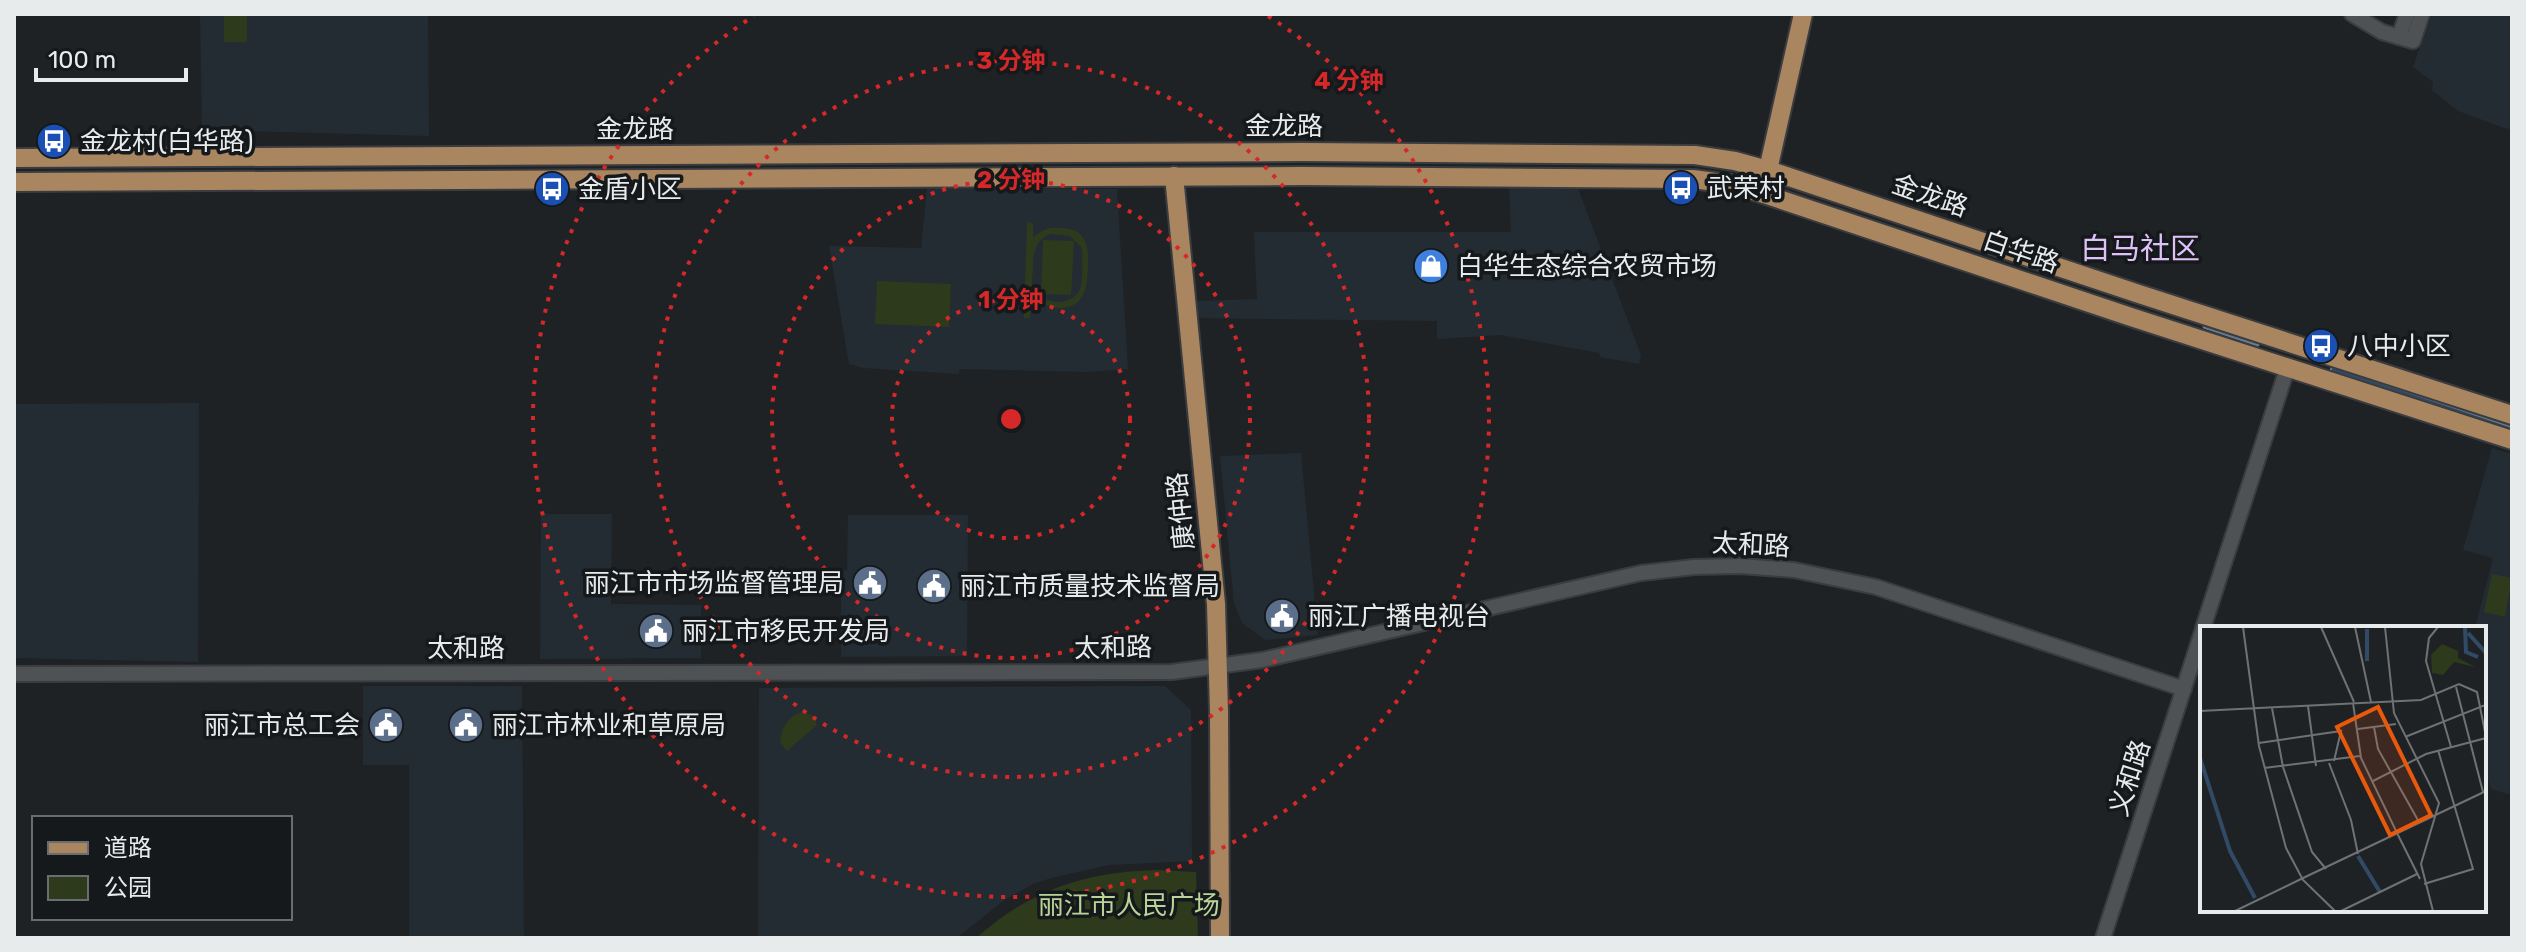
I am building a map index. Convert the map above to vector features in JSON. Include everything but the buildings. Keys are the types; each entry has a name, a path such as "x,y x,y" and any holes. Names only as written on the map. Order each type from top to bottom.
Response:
{"main road":[{"path":"1768,170 1803,14"},
{"name":"金龙路","path":"14,158 1271,152 1674,154 1717,158 1768,170 2512,415"},
{"name":"康仲路","path":"1169,176 1213,668 1220,938"},
{"name":"金龙路","path":"14,182 1551,177"},
{"name":"白华路","path":"1551,177 1683,178 1747,188 2512,440"},
{"name":"康仲路","path":"1209,938 1213,668"}],"street":[{"path":"2352,14 2372,28 2406,39"},
{"path":"2406,39 2407,14"},
{"path":"2406,39 2422,14"},
{"name":"义和路","path":"2204,626 2288,366"},
{"name":"太和路","path":"14,674 1128,673 1213,668 1262,660 1641,573 1740,566 1794,570 1876,587 2184,689"},
{"name":"义和路","path":"2103,938 2200,639"}],"shaded area":[{"path":"200,14 428,14 429,136 202,130"},
{"path":"2432,14 2512,14 2512,128 2507,129 2458,111 2432,90 2433,82 2413,67"},
{"name":"白华生态综合农贸市场","path":"1577,186 1641,355 1639,364 1600,357 1599,353 1501,335 1437,339 1437,321 1197,318 1196,301 1257,299 1254,232 1511,232 1509,187"},
{"path":"927,188 1117,189 1128,369 1087,372 960,369 959,374 863,368 849,364 829,246 921,248"},
{"path":"199,403 198,662 14,658 14,404"},
{"path":"2492,448 2512,454 2512,795 2491,789 2486,773 2486,626 2476,626 2493,558 2463,550"},
{"path":"1301,453 1318,635 1265,640 1242,623 1234,603 1220,456"},
{"path":"541,514 612,514 611,604 701,605 701,658 540,659"},
{"path":"848,515 968,515 967,656 841,657 841,570 847,570"},
{"path":"363,686 522,686 524,938 409,938 409,765 363,765"},
{"path":"1165,686 1191,710 1192,861 1109,865 1051,878 1003,901 957,938 758,938 759,688"}],"green space":[{"path":"224,14 247,14 247,42 224,42"},
{"path":"1027,222 1033,223 1033,238 1049,228 1077,232 1085,241 1088,253 1087,283 1079,301 1059,308 1044,305 1031,297 1030,318 1024,318","holes":["1051,234 1070,236 1082,248 1081,286 1078,293 1067,301 1045,299 1032,285 1036,249 1041,240"]},
{"path":"1043,240 1074,241 1071,295 1041,294"},
{"path":"877,281 951,284 949,327 875,324"},
{"path":"2492,574 2512,578 2505,617 2484,612"},
{"path":"804,712 812,715 817,725 787,751 780,742 784,727 794,716"},
{"name":"丽江市人民广场","path":"1157,870 1196,872 1198,938 976,938 1017,907 1060,887 1106,875"}],"water":[{"path":"2332,366 2512,427 2512,434 2330,372"}],"waterway":[{"path":"2204,327 2258,345"}],"place":[{"name":"金龙村(白华路)","path":"54,141"},
{"name":"武荣村","path":"1681,188"},
{"name":"金盾小区","path":"552,189"},
{"name":"白华生态综合农贸市场","path":"1431,266"},
{"name":"八中小区","path":"2321,346"},
{"name":"丽江市市场监督管理局","path":"870,583"},
{"name":"丽江市质量技术监督局","path":"934,586"},
{"name":"丽江广播电视台","path":"1282,616"},
{"name":"丽江市移民开发局","path":"656,631"},
{"name":"丽江市总工会","path":"386,725"},
{"name":"丽江市林业和草原局","path":"466,725"}],"district":[{"name":"白马社区","path":"2140,249"}]}
